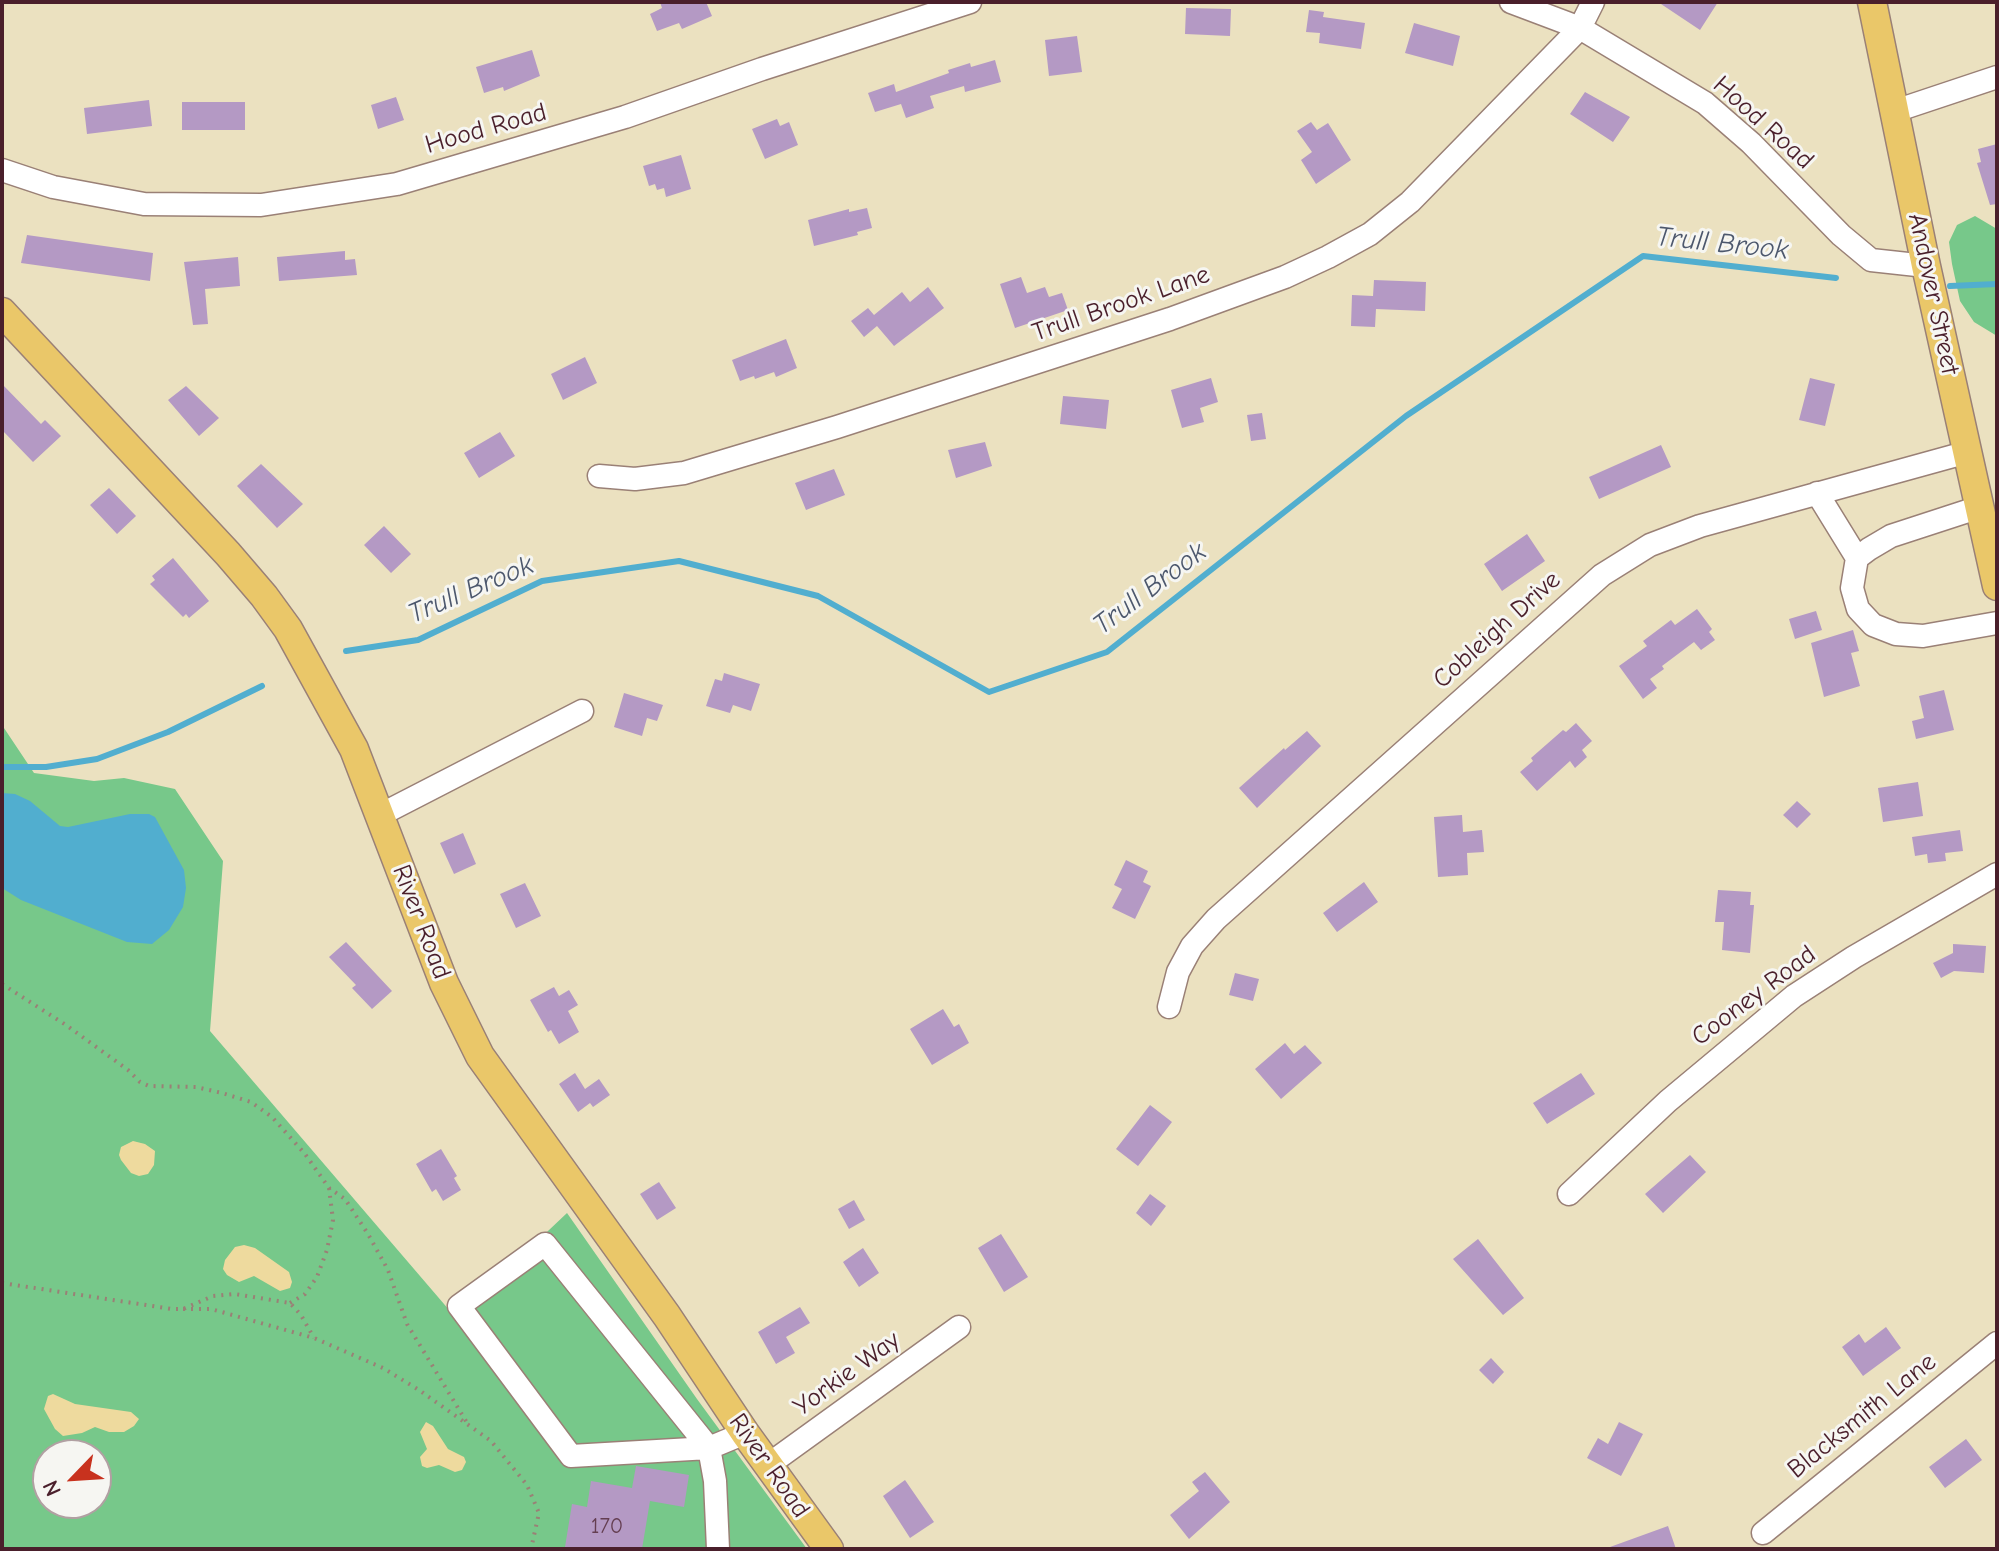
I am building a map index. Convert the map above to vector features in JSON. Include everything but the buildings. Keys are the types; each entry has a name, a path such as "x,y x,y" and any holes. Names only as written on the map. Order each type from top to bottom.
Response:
{"main road":[{"name":"Andover Street","path":"1872,2 1926,266 1997,586"},
{"name":"River Road","path":"2,312 264,596 310,666 354,749 444,983 480,1056 667,1316 745,1433 829,1549"}],"street":[{"name":"Hood Road","path":"2,170 53,187 144,204 261,205 397,184 625,117 970,2"},
{"name":"Hood Road","path":"1511,2 1580,28 1705,103 1751,143 1841,235 1871,260 1926,266"},
{"name":"Trull Brook Lane","path":"599,476 635,479 684,473 781,444 1170,319 1285,277 1328,257 1370,234 1410,202 1580,28 1593,2"},
{"path":"1895,111 1997,77"},
{"name":"Cobleigh Drive","path":"1169,1007 1178,972 1186,957 1216,919 1602,575 1650,545 1700,526 1968,452"},
{"path":"1817,493 1857,558 1852,588 1858,609 1873,625 1896,634 1923,636 1997,623"},
{"path":"1857,558 1891,536 1980,507"},
{"path":"380,815 582,711"},
{"name":"Cooney Road","path":"1569,1194 1668,1101 1794,996 1854,957 1997,874"},
{"path":"718,1549 715,1481 709,1448 545,1244 459,1306 571,1456 709,1448 745,1433"},
{"name":"Yorkie Way","path":"768,1465 959,1327"},
{"name":"Blacksmith Lane","path":"1763,1533 1997,1343"}],"path":[{"path":"2,984 66,1025 140,1082 149,1086 196,1087 251,1102 272,1117 329,1188 345,1199 368,1234 388,1270 407,1324 469,1426"},
{"path":"183,1309 213,1296 235,1294 290,1303 305,1294 317,1277 327,1250 333,1220 329,1188"},
{"path":"2,1283 183,1309 211,1309 314,1338 383,1368 491,1441 527,1485 539,1513 531,1549"},
{"path":"290,1303 314,1338"}],"green space":[{"path":"1975,216 1997,229 1997,336 1974,322 1960,301 1952,264 1949,242 1957,225"},
{"path":"2,725 34,773 94,781 124,778 175,789 223,861 210,1031 456,1318 567,1213 807,1549 2,1549"}],"sand":[{"path":"133,1141 155,1151 154,1165 148,1174 139,1176 131,1173 121,1160 121,1147"},
{"path":"244,1245 255,1248 289,1272 290,1288 280,1291 254,1276 239,1282 227,1275 223,1269 225,1260 235,1247"},
{"path":"53,1394 75,1404 131,1412 139,1419 124,1432 109,1432 95,1427 63,1436 55,1429 44,1409 48,1396"},
{"path":"426,1422 433,1426 448,1449 464,1457 466,1462 462,1470 455,1472 439,1465 422,1466 420,1457 427,1449 420,1432"}],"water":[{"path":"2,793 15,794 30,801 60,826 130,814 155,817 184,870 186,888 183,907 169,930 152,944 127,942 21,900 2,888"}],"waterway":[{"name":"Trull Brook","path":"346,651 418,640 542,581 679,561 818,596 989,692 1107,652 1406,416 1643,256 1836,278"},
{"name":"Trull Brook","path":"1950,286 1997,284"},
{"name":"Trull Brook","path":"2,767 46,767 97,759 168,732 262,686"}]}
